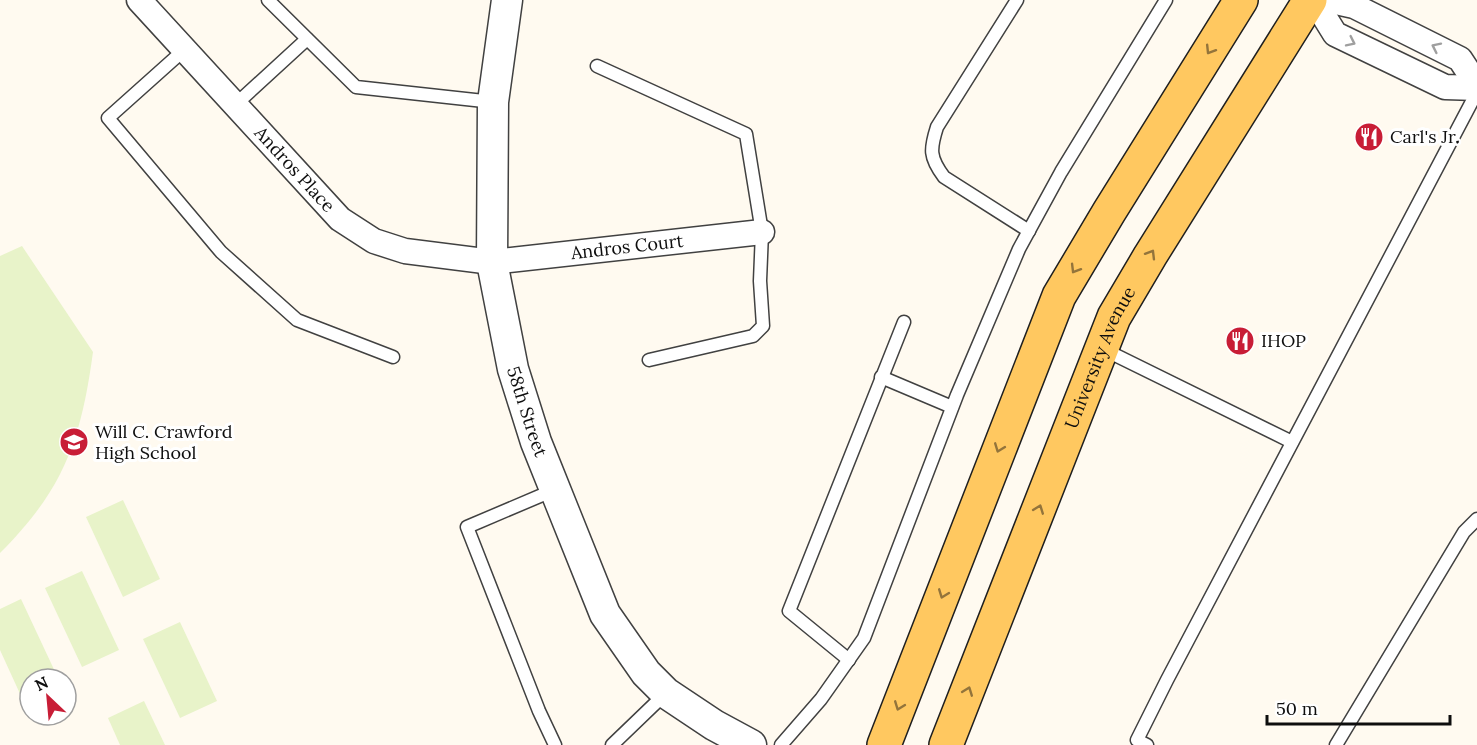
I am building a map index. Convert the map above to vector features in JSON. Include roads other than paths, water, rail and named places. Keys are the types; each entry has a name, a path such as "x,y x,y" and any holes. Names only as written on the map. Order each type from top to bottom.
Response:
{"main road":[{"path":"884,745 1059,296 1241,0"},
{"name":"University Avenue","path":"946,745 1114,317 1312,0"}],"street":[{"name":"Andros Place","path":"139,0 340,219 374,241 405,251 492,262"},
{"name":"58th Street","path":"507,0 493,102 492,262 513,369 536,442 605,614 646,673 666,693 714,725 751,745"},
{"path":"1312,0 1335,34 1445,87 1477,88"},
{"path":"1327,0 1354,6 1460,59 1477,88"},
{"name":"Andros Court","path":"492,262 762,232"}],"lane":[{"path":"268,0 356,87 493,102"},
{"path":"1017,0 938,127 931,146 934,163 944,177 1029,231"},
{"path":"781,745 821,699 864,638 952,407 1019,249 1061,172 1166,0"},
{"path":"235,105 307,39"},
{"path":"184,50 108,118 221,252 297,320 393,357"},
{"path":"597,66 746,134 762,232 760,281 763,326 753,336 649,360"},
{"path":"1147,745 1137,740 1477,88"},
{"path":"849,660 789,611 904,322"},
{"path":"1102,349 1292,442"},
{"path":"881,377 952,407"},
{"path":"554,490 467,527 539,711 555,745"},
{"path":"1336,745 1464,532 1477,519"},
{"path":"612,745 666,693"}],"place":[{"name":"Carl's Jr.","path":"1369,137"},
{"name":"IHOP","path":"1240,341"},
{"name":"Will C. Crawford High School","path":"74,442"}]}
